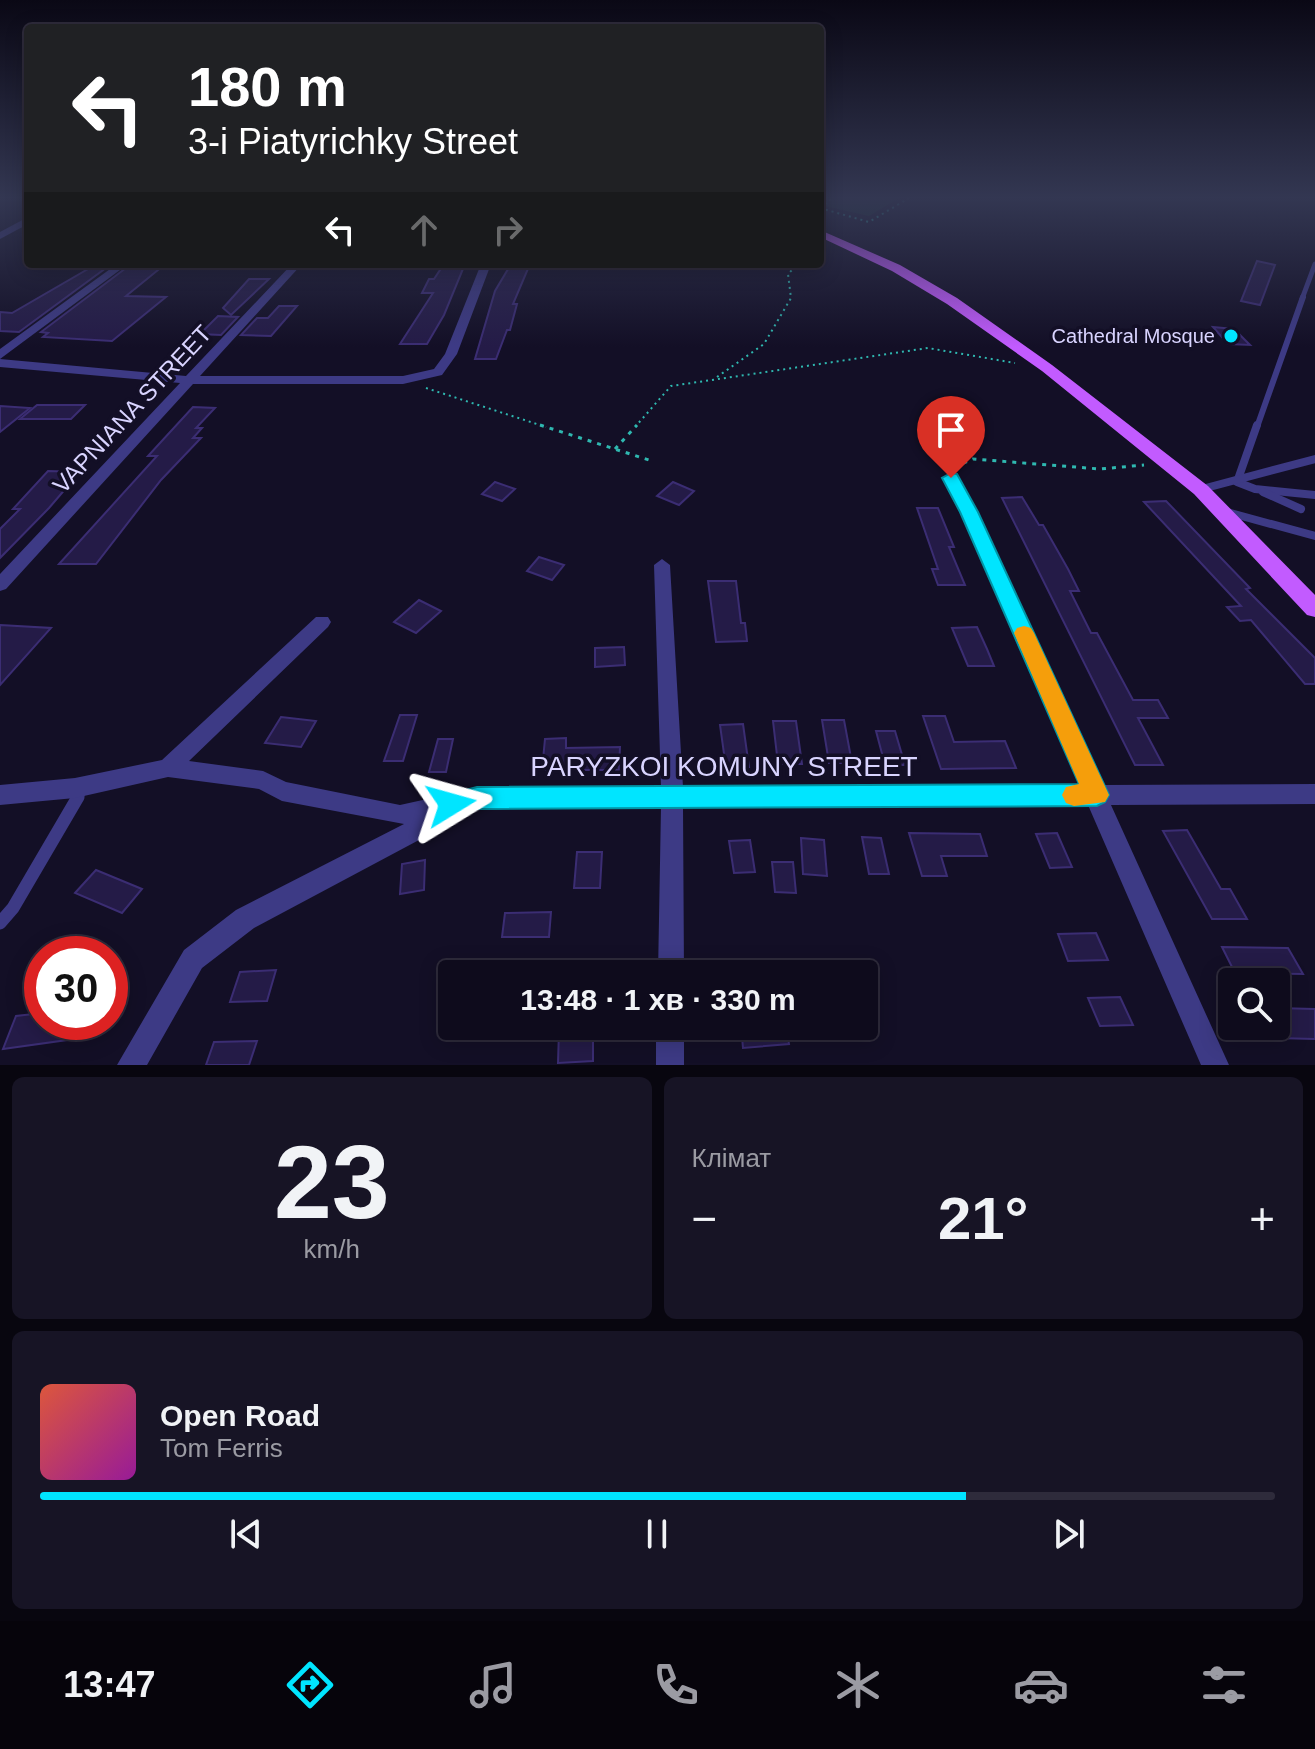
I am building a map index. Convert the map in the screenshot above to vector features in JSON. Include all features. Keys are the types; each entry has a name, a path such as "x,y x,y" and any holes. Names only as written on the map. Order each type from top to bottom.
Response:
{"main road":[{"path":"852,248 896,268 952,301 1047,368 1171,463 1221,510 1315,609"}],"street":[{"path":"0,355 118,268"},
{"name":"VAPNIANA STREET","path":"0,585 293,268"},
{"path":"0,363 188,380 403,380 438,372 451,354 484,268"},
{"path":"951,478 1097,795 1215,1065"},
{"path":"662,565 672,796 671,960"},
{"path":"168,768 322,622"},
{"name":"PARYZKOI KOMUNY STREET","path":"0,795 84,786 168,768 263,780 282,791 400,815 477,798 1315,794"},
{"path":"131,1065 193,959 203,951 245,919 477,798"},
{"path":"670,1040 670,1065"}],"lane":[{"path":"1237,482 1315,264"},
{"path":"1201,490 1315,459"},
{"path":"1237,482 1301,509"},
{"path":"1255,489 1315,495"},
{"path":"1221,510 1315,536"},
{"path":"0,923 20,897 84,786"}],"path":[{"path":"714,379 764,344 791,298 788,274 794,268"},
{"path":"615,449 671,386 928,348 1047,368"},
{"path":"403,380 652,461"},
{"path":"951,478 954,466 973,459 1100,469 1171,463"}],"building":[{"path":"1257,261 1275,265 1260,305 1241,301"},
{"path":"90,268 106,268 19,332 0,331 0,312 12,313"},
{"path":"126,268 161,268 126,296 166,297 112,341 43,337 48,333 41,332"},
{"path":"441,268 463,268 444,315 427,344 400,344 433,293 422,293 429,279 434,279"},
{"path":"509,268 528,268 513,304 517,304 510,330 507,330 496,359 475,359 495,291"},
{"path":"249,279 269,279 231,315 223,308"},
{"path":"279,306 297,306 271,336 241,335 257,318 268,318"},
{"path":"218,316 238,317 221,335 200,334"},
{"name":"Cathedral Mosque","path":"1213,327 1234,329 1250,345 1228,344"},
{"path":"37,405 85,405 71,419 20,419"},
{"path":"0,406 30,408 0,432"},
{"path":"193,407 215,408 196,428 202,428 193,438 201,438 161,480 96,564 59,564 157,456 148,456"},
{"path":"48,471 80,472 0,558 0,529 20,509 13,509"},
{"path":"495,482 515,489 502,501 482,494"},
{"path":"673,482 694,491 679,505 657,496"},
{"path":"1022,497 1039,525 1043,525 1068,569 1079,591 1070,591 1091,633 1097,633 1133,700 1158,700 1168,718 1138,718 1163,765 1135,765 1002,498"},
{"path":"1166,501 1250,588 1246,589 1315,658 1315,684 1305,684 1251,620 1240,621 1227,607 1241,606 1144,502"},
{"path":"917,508 938,508 954,547 949,547 965,585 938,585 932,569 938,569"},
{"path":"539,557 564,565 552,580 527,571"},
{"path":"708,581 736,581 741,623 745,623 747,641 716,642"},
{"path":"419,600 441,611 416,633 394,622"},
{"path":"0,625 51,628 0,685"},
{"path":"977,627 994,666 968,666 952,628"},
{"path":"624,647 625,665 595,667 595,648"},
{"path":"400,715 417,715 403,761 384,761"},
{"path":"923,716 945,716 954,742 1005,741 1016,768 941,769"},
{"path":"281,717 316,721 301,747 265,743"},
{"path":"822,720 844,720 852,763 829,763"},
{"path":"773,721 796,721 802,764 778,764"},
{"path":"743,724 749,767 726,768 720,725"},
{"path":"876,731 895,731 905,765 885,765"},
{"path":"566,738 566,748 620,747 619,770 542,770 545,739"},
{"path":"438,739 453,739 446,772 429,772"},
{"path":"1187,830 1221,889 1230,889 1247,919 1212,919 1163,831"},
{"path":"909,833 980,834 987,856 941,856 947,876 922,876"},
{"path":"1057,833 1072,867 1050,868 1036,834"},
{"path":"862,837 881,838 889,874 869,874"},
{"path":"801,838 824,840 827,876 803,874"},
{"path":"750,840 755,872 734,873 729,841"},
{"path":"577,852 602,852 600,888 574,888"},
{"path":"425,860 424,890 400,894 402,864"},
{"path":"772,862 793,862 796,893 775,892"},
{"path":"96,870 142,889 122,913 75,893"},
{"path":"551,912 549,937 502,937 505,913"},
{"path":"1096,933 1108,960 1068,961 1058,934"},
{"path":"1222,947 1288,948 1303,974 1290,974 1290,968 1232,968"},
{"path":"276,970 267,1001 230,1002 240,972"},
{"path":"1120,997 1133,1025 1100,1026 1088,998"},
{"path":"1290,1008 1315,1009 1315,1039 1290,1038"},
{"path":"24,1015 24,1040 67,1040 3,1049 16,1016"},
{"path":"559,1040 593,1040 593,1061 558,1063"},
{"path":"742,1040 788,1040 789,1044 743,1048"},
{"path":"257,1041 249,1065 206,1065 214,1042"}],"slow traffic":[{"path":"1024,633 1097,795 1074,795"}],"place":[{"name":"Cathedral Mosque","path":"1231,336"}],"route":[{"path":"451,804 477,798 1097,795 951,478"}]}
